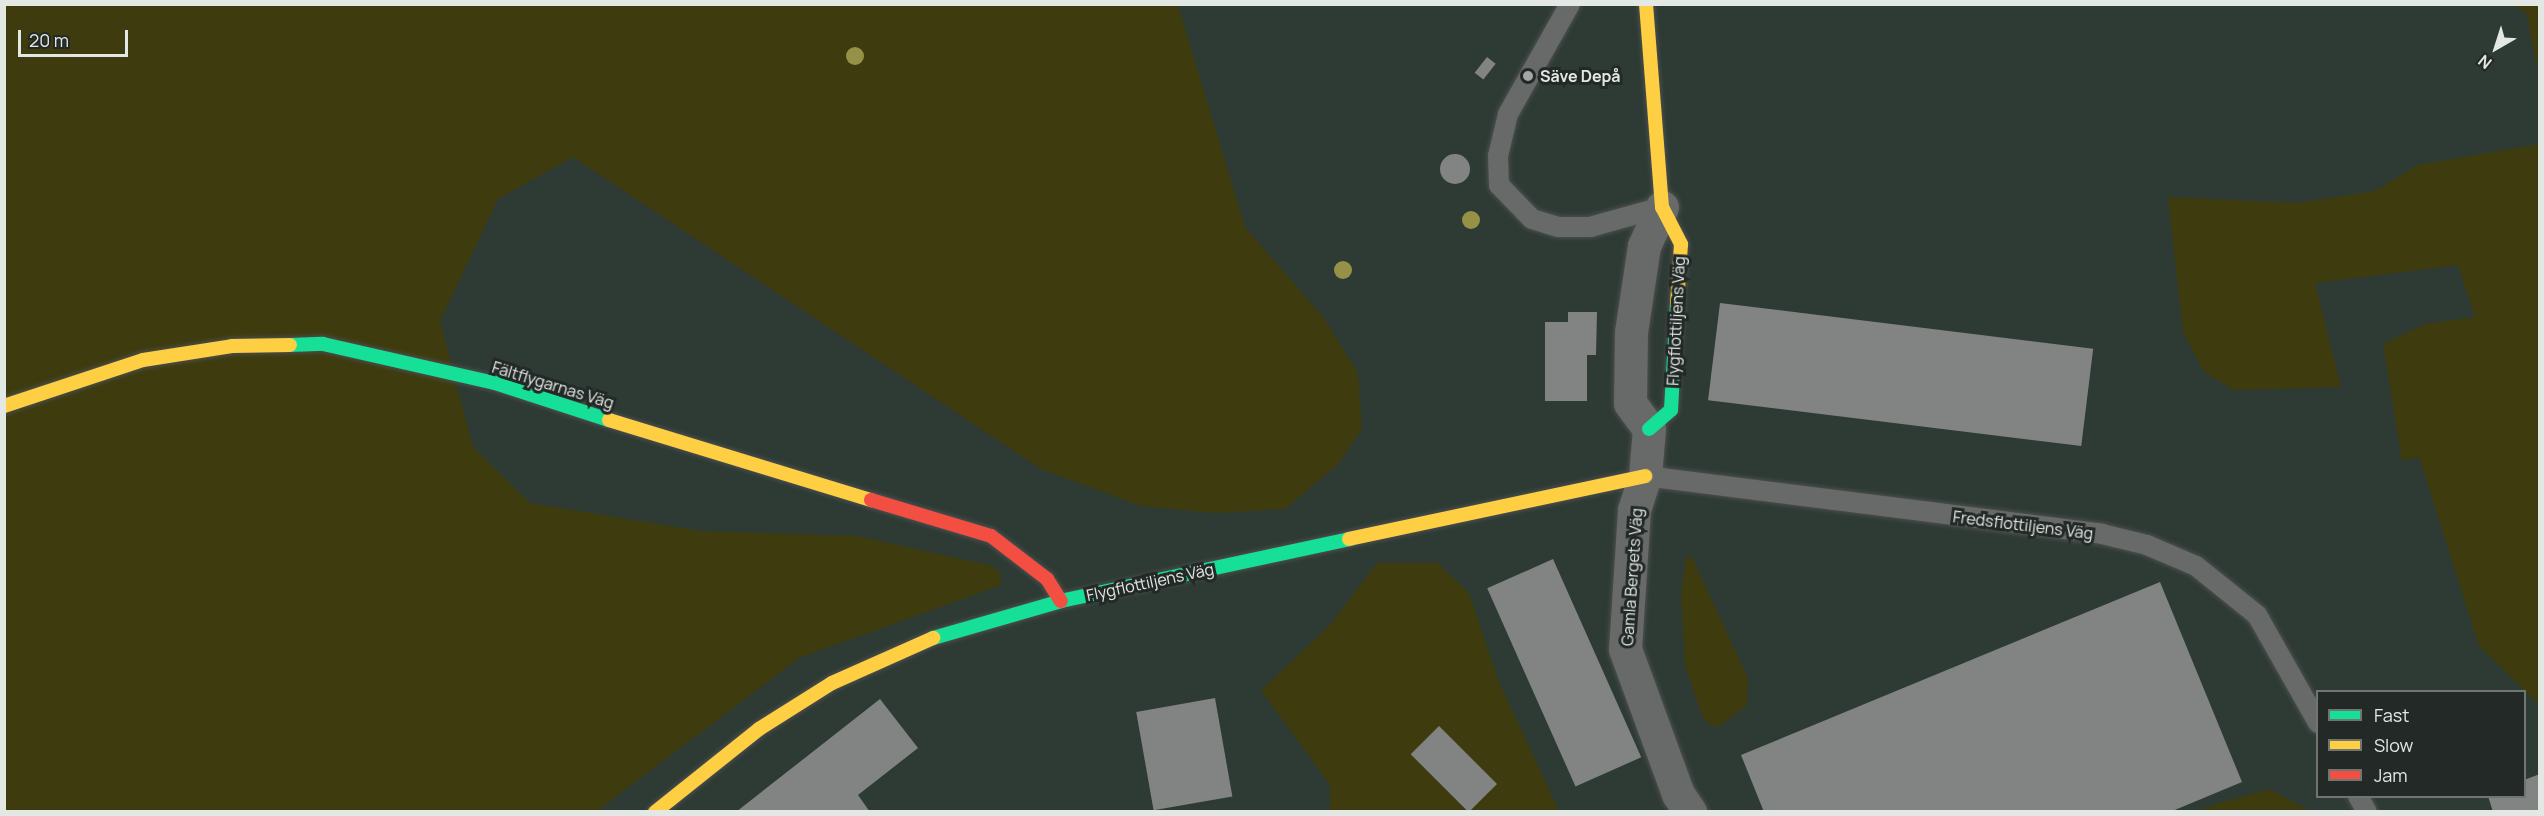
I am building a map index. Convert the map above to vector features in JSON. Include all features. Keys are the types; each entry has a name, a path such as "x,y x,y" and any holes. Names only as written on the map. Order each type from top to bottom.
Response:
{"street":[{"name":"Flygflottiljens Väg","path":"1646,4 1662,207 1681,244 1671,410 1649,429 1630,403 1631,332 1644,246 1662,207"},
{"name":"Fältflygarnas Väg","path":"4,406 143,360 232,346 323,344 495,383 828,491 919,510 991,536 1047,579 1061,601"},
{"path":"1646,476 1649,429"},
{"name":"Flygflottiljens Väg","path":"655,812 759,729 832,683 908,645 1061,601 1646,476"},
{"name":"Gamla Bergets Väg","path":"1646,476 1634,510 1625,649 1674,783 1690,812"}],"lane":[{"path":"1570,4 1508,114 1498,156 1499,185 1532,219 1558,227 1590,227 1662,207"},
{"name":"Fredsflottiljens Väg","path":"1646,476 2102,534 2147,545 2196,566 2257,615 2316,719"},
{"path":"2359,798 2367,812"}],"shaded area":[{"path":"5,5 2539,5 2539,811 5,812"},
{"path":"5,5 1178,5 1245,227 1323,317 1358,373 1362,429 1338,464 1285,509 1216,513 1141,506 1041,469 573,157 498,199 440,321 473,447 530,503 700,531 857,536 989,565 1000,572 1001,585 799,658 597,811 5,812"},
{"path":"2512,5 2539,5 2539,76 2526,13"},
{"path":"2540,144 2539,705 2479,646 2419,457 2402,461 2383,344 2425,324 2475,317 2458,265 2315,283 2341,387 2234,390 2204,372 2183,332 2168,197 2297,203 2375,191 2418,165"},
{"path":"1686,557 1692,557 1748,678 1747,705 1720,726 1711,726 1702,716 1685,665 1681,594"},
{"path":"1377,563 1438,563 1469,593 1499,682 1559,811 1330,811 1330,785 1261,690 1330,625"},
{"path":"2270,789 2310,811 2200,811 2219,803"}],"building":[{"path":"1487,57 1496,64 1483,80 1475,73"},
{"path":"1455,154 1466,158 1470,169 1466,180 1455,184 1444,180 1440,169 1444,158"},
{"path":"1720,303 2093,349 2081,446 1708,400"},
{"path":"1568,312 1597,312 1596,355 1587,355 1587,401 1545,401 1545,322 1568,322"},
{"path":"1553,559 1641,757 1575,787 1487,588"},
{"path":"2160,582 2242,782 2170,812 1764,812 1741,755"},
{"path":"1215,698 1232,796 1154,810 1136,712"},
{"path":"880,699 918,748 858,795 870,812 736,812"},
{"path":"1439,726 1497,784 1468,812 1411,754"},
{"path":"2540,774 2540,812 2493,812 2489,798 2526,798 2526,779"}],"traffic: fast":[{"path":"1649,429 1671,410 1677,304"},
{"path":"290,345 323,344 495,383 609,420"},
{"path":"933,638 1061,601 1349,539"}],"traffic: slow":[{"path":"1646,4 1662,207 1681,244 1677,304"},
{"path":"4,406 143,360 232,346 290,345"},
{"path":"609,420 871,500"},
{"path":"1349,539 1645,476"},
{"path":"655,812 759,729 832,683 933,638"}],"traffic: jam":[{"path":"871,500 991,536 1047,579 1061,601"}],"place":[{"name":"Säve Depå","path":"1528,76"}]}
